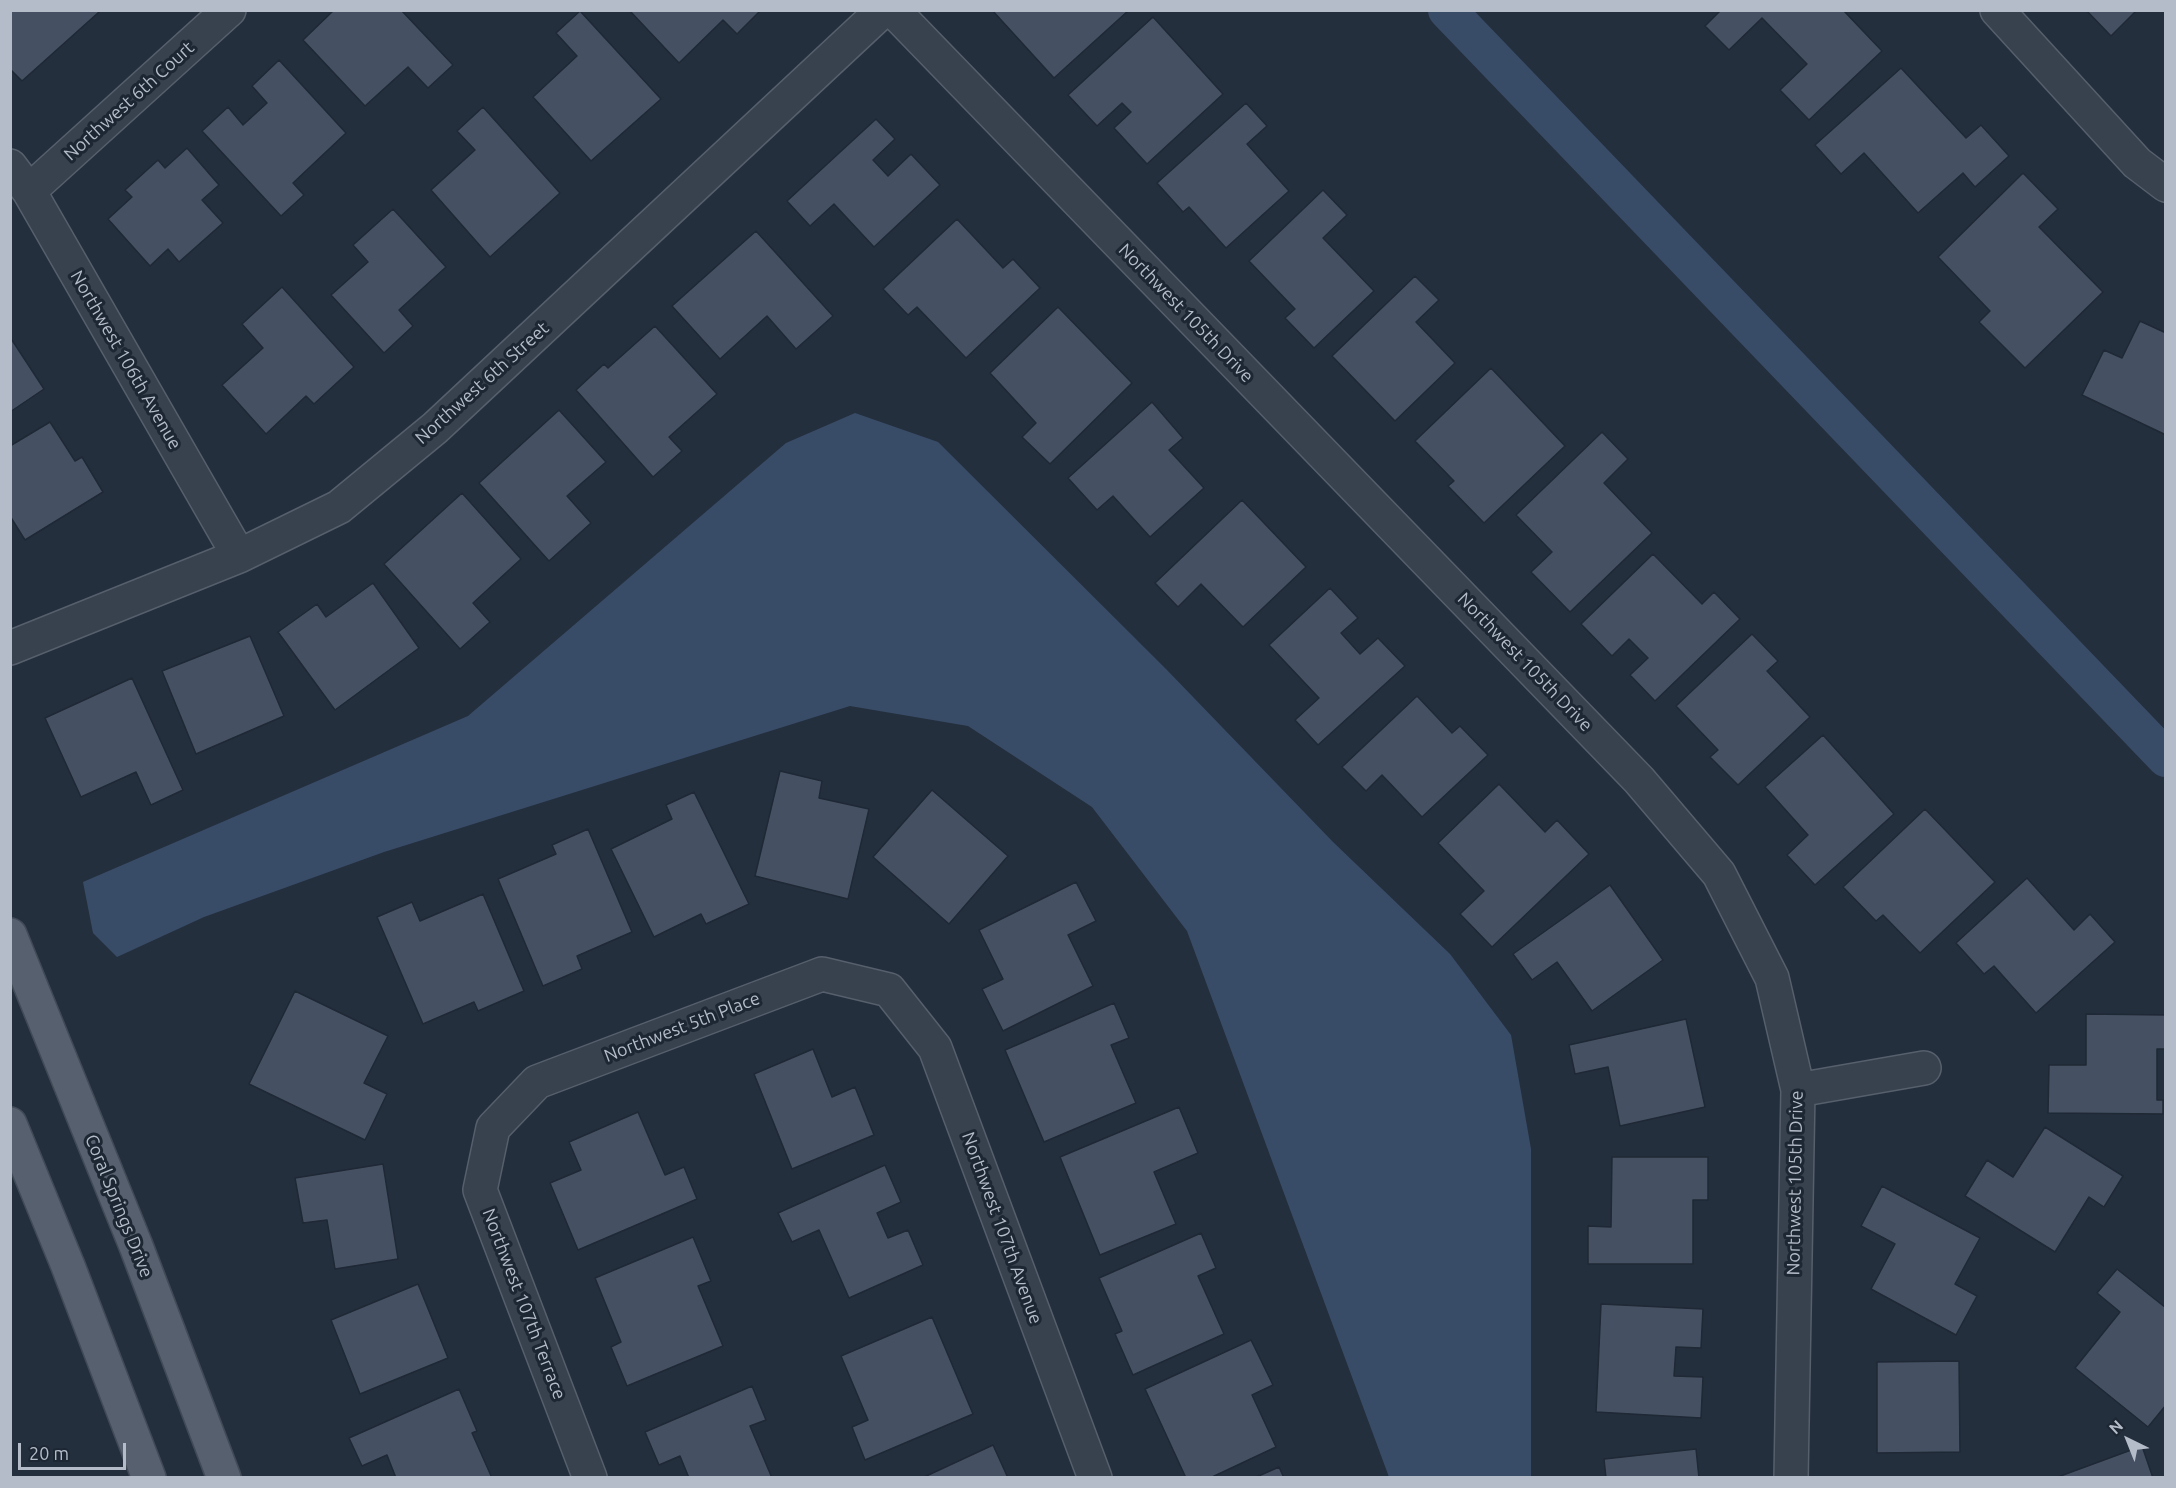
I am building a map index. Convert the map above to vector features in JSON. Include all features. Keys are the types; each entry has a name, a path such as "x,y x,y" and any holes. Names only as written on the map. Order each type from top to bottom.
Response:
{"main road":[{"name":"Coral Springs Drive","path":"10,935 132,1235 224,1478"},
{"path":"10,1124 68,1266 149,1478"}],"street":[{"name":"Northwest 6th Court","path":"20,179 229,10"},
{"name":"Northwest 6th Street","path":"10,648 239,556 339,507 435,428 883,10"},
{"name":"Northwest 105th Drive","path":"894,10 1639,780 1719,874 1772,978 1798,1090 1791,1478"},
{"path":"1997,10 2137,163 2166,185"},
{"name":"Northwest 106th Avenue","path":"20,179 239,556"},
{"name":"Northwest 5th Place","path":"492,1128 537,1082 822,974 889,990"},
{"name":"Northwest 107th Avenue","path":"889,990 935,1048 1095,1478"},
{"path":"1798,1090 1924,1068"},
{"name":"Northwest 107th Terrace","path":"492,1128 480,1190 590,1478"}],"water":[{"path":"855,413 938,442 1166,669 1333,842 1450,954 1511,1035 1531,1149 1531,1477 1389,1477 1187,931 1092,807 968,726 850,706 384,852 204,917 117,957 93,933 83,882 468,716 786,443"}],"building":[{"path":"10,10 97,10 99,12 22,81 10,69"},
{"path":"334,10 401,10 453,65 428,88 408,67 365,106 303,40"},
{"path":"761,10 737,34 723,20 679,63 630,11"},
{"path":"992,10 1129,10 1054,78"},
{"path":"1721,10 1843,10 1882,51 1809,120 1780,90 1807,64 1762,18 1729,50 1705,26"},
{"path":"2086,10 2137,10 2111,36"},
{"path":"580,11 661,99 591,161 533,97 577,56 556,33"},
{"path":"1153,17 1223,94 1147,164 1114,128 1131,112 1122,103 1097,126 1068,95"},
{"path":"279,60 346,133 293,183 304,195 281,216 202,131 228,107 243,125 267,103 252,86"},
{"path":"1901,68 1966,138 1981,125 2009,156 1975,187 1963,173 1918,213 1864,153 1841,174 1815,145"},
{"path":"1246,103 1267,126 1247,144 1289,191 1226,248 1189,207 1183,212 1157,183"},
{"path":"483,107 560,193 490,257 431,190 475,150 457,131"},
{"path":"876,119 895,139 873,160 888,176 911,154 940,185 874,247 834,204 810,226 787,201"},
{"path":"187,148 219,185 202,200 223,223 179,262 168,249 150,266 108,219 132,197 125,190 158,160 165,168"},
{"path":"2023,173 2058,209 2039,227 2103,292 2025,368 1979,322 1990,311 1938,257"},
{"path":"1323,190 1347,215 1323,238 1374,291 1314,348 1285,318 1295,309 1249,261"},
{"path":"393,209 446,267 399,310 413,326 384,353 331,295 368,262 353,245"},
{"path":"957,219 1003,268 1013,259 1040,288 966,358 917,307 908,315 883,289"},
{"path":"756,231 833,316 796,349 767,316 720,359 672,306"},
{"path":"1415,276 1439,300 1416,322 1455,363 1395,421 1332,356"},
{"path":"282,287 354,367 314,404 306,396 266,434 222,385 263,348 242,324"},
{"path":"1058,307 1132,383 1050,464 1022,437 1036,423 990,373"},
{"path":"2140,321 2166,333 2166,435 2082,395 2104,350 2122,358"},
{"path":"655,326 717,394 669,437 682,451 653,477 576,390 604,364 608,368"},
{"path":"10,337 44,389 10,412"},
{"path":"1491,368 1565,446 1484,523 1448,486 1454,481 1415,441"},
{"path":"1152,402 1183,438 1169,450 1204,488 1150,537 1113,496 1097,510 1068,478"},
{"path":"559,410 606,462 567,496 591,523 549,561 479,483"},
{"path":"50,422 75,461 82,457 103,492 25,540 10,516 10,446"},
{"path":"1602,432 1628,459 1604,483 1652,533 1570,612 1531,572 1552,552 1516,515"},
{"path":"462,493 521,559 473,603 490,622 460,649 384,564"},
{"path":"1242,500 1306,567 1243,627 1201,584 1178,607 1155,583"},
{"path":"1653,554 1702,604 1714,592 1740,619 1655,701 1630,675 1648,658 1629,639 1612,656 1581,624"},
{"path":"373,583 419,648 335,710 278,632 317,604 326,617"},
{"path":"1330,588 1358,618 1341,633 1360,654 1378,638 1405,666 1318,745 1295,720 1319,698 1269,645"},
{"path":"1752,634 1778,661 1767,671 1810,717 1738,785 1710,757 1718,750 1676,706"},
{"path":"250,636 284,716 196,754 162,671"},
{"path":"132,678 183,790 151,805 136,772 81,797 45,718"},
{"path":"1417,696 1452,733 1460,726 1488,755 1422,817 1382,775 1366,791 1342,767"},
{"path":"1823,735 1894,814 1815,885 1787,855 1808,835 1765,787"},
{"path":"780,771 822,781 819,798 869,809 848,899 755,876"},
{"path":"1499,784 1545,832 1557,820 1589,854 1492,947 1460,914 1484,891 1438,843"},
{"path":"932,790 1008,856 949,924 873,857"},
{"path":"694,792 749,904 706,924 701,914 654,937 611,849 672,819 666,805"},
{"path":"1925,809 1995,882 1920,953 1883,915 1876,921 1843,887"},
{"path":"588,829 632,932 577,956 582,969 543,986 498,879 556,854 552,845"},
{"path":"2027,878 2074,930 2090,914 2115,942 2036,1013 1994,966 1984,974 1956,943"},
{"path":"1076,882 1096,921 1068,935 1093,986 1003,1031 982,989 1003,979 979,930"},
{"path":"1610,885 1663,960 1592,1011 1557,962 1532,980 1513,954"},
{"path":"483,894 524,991 478,1011 474,1002 423,1024 377,917 412,902 420,921"},
{"path":"295,991 388,1036 364,1083 387,1094 365,1140 249,1084"},
{"path":"1114,1003 1129,1038 1111,1045 1136,1103 1044,1142 1005,1050"},
{"path":"2086,1014 2166,1015 2166,1049 2157,1049 2157,1100 2163,1100 2163,1114 2048,1113 2049,1065 2086,1065"},
{"path":"1686,1019 1705,1107 1620,1126 1608,1067 1575,1074 1569,1045"},
{"path":"813,1049 832,1097 855,1087 874,1135 792,1169 754,1074"},
{"path":"1179,1107 1198,1153 1154,1172 1176,1224 1100,1255 1060,1157"},
{"path":"638,1112 665,1175 684,1167 697,1199 578,1250 550,1183 581,1170 569,1142"},
{"path":"2045,1127 2123,1176 2104,1207 2089,1197 2055,1252 1965,1196 1987,1160 2013,1177"},
{"path":"1612,1157 1708,1157 1708,1200 1693,1200 1693,1264 1588,1264 1588,1226 1611,1227"},
{"path":"383,1164 398,1259 335,1269 327,1220 303,1223 295,1178"},
{"path":"885,1165 901,1202 877,1213 888,1238 908,1230 923,1265 849,1298 819,1230 792,1242 778,1213"},
{"path":"1882,1186 1980,1238 1955,1284 1977,1296 1956,1335 1871,1289 1895,1244 1861,1226"},
{"path":"1201,1233 1216,1268 1198,1276 1224,1334 1133,1375 1115,1334 1122,1331 1099,1278"},
{"path":"693,1237 711,1281 698,1286 723,1346 627,1386 611,1347 621,1342 595,1278"},
{"path":"2117,1269 2166,1308 2166,1405 2148,1427 2075,1368 2120,1312 2097,1293"},
{"path":"418,1284 448,1358 360,1394 331,1320"},
{"path":"1601,1304 1703,1309 1701,1348 1676,1347 1674,1376 1703,1377 1701,1418 1596,1412"},
{"path":"932,1317 973,1414 865,1460 852,1427 868,1420 841,1356"},
{"path":"1251,1340 1273,1385 1252,1395 1276,1447 1210,1478 1186,1478 1145,1389"},
{"path":"1959,1361 1960,1452 1877,1453 1877,1362"},
{"path":"752,1386 766,1420 750,1426 772,1478 689,1478 680,1456 659,1465 645,1432"},
{"path":"459,1389 477,1431 472,1433 492,1478 396,1478 387,1455 362,1466 349,1438"},
{"path":"993,1445 1008,1478 922,1478"},
{"path":"2142,1446 2153,1478 2055,1478"},
{"path":"1696,1449 1699,1478 1606,1478 1604,1459"},
{"path":"1279,1467 1284,1478 1254,1478"}],"waterway":[{"path":"1447,10 2166,758"}]}
